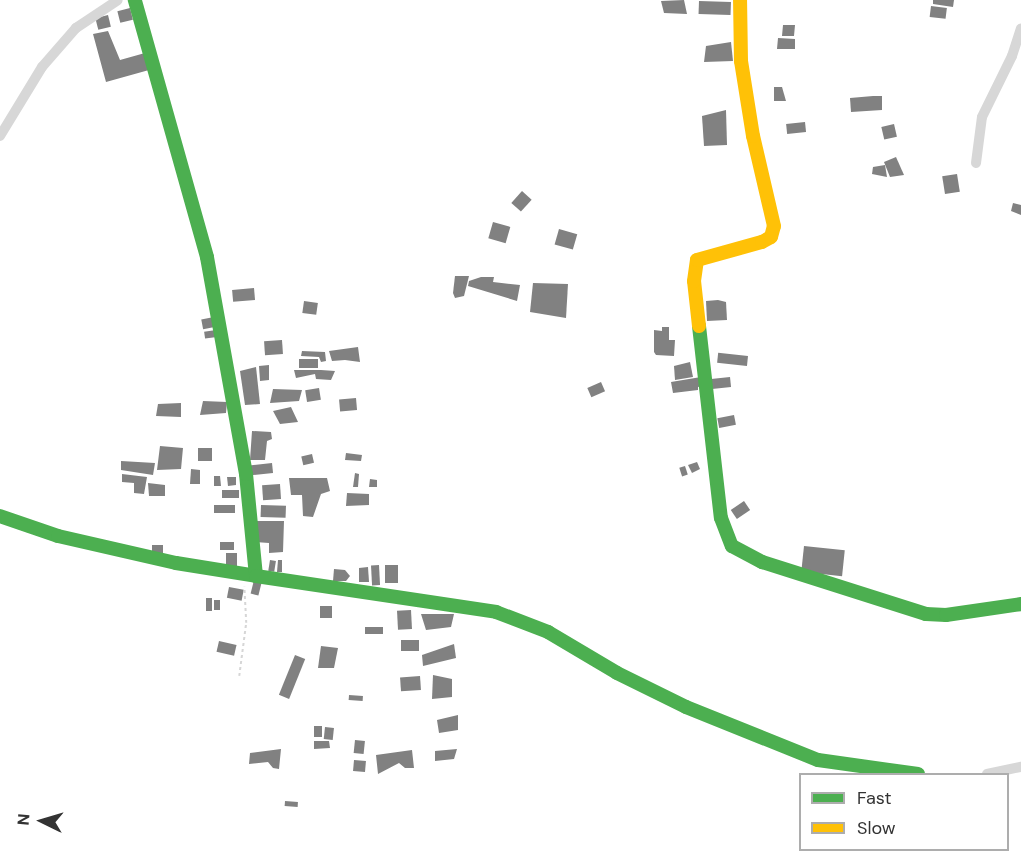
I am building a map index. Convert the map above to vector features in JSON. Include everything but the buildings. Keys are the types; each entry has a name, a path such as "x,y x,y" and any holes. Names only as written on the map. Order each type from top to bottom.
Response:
{"street":[{"path":"0,136 42,67 76,28 118,0"},
{"path":"135,0 207,257 246,474 250,576"},
{"path":"740,0 741,61 753,136 774,226 771,237 762,242 697,260 694,281 721,518 732,546 762,562 926,614 946,615 1021,604"},
{"path":"976,163 982,117 1012,56 1021,28"},
{"path":"0,516 58,536 176,563 496,612 548,632 617,673 686,707 818,760 911,773"},
{"path":"992,773 1021,767"}],"path":[{"path":"239,676 250,576"}],"traffic: fast":[{"path":"0,516 58,536 176,563 256,576 246,474 207,257 135,0"},
{"path":"699,326 721,518 732,546 762,562 926,614 946,615 1021,604"},
{"path":"256,576 496,612 548,632 617,673 686,707 818,760 911,773"}],"traffic: slow":[{"path":"699,326 694,281 697,260 762,242 771,237 774,226 753,136 741,61 740,0"}]}
